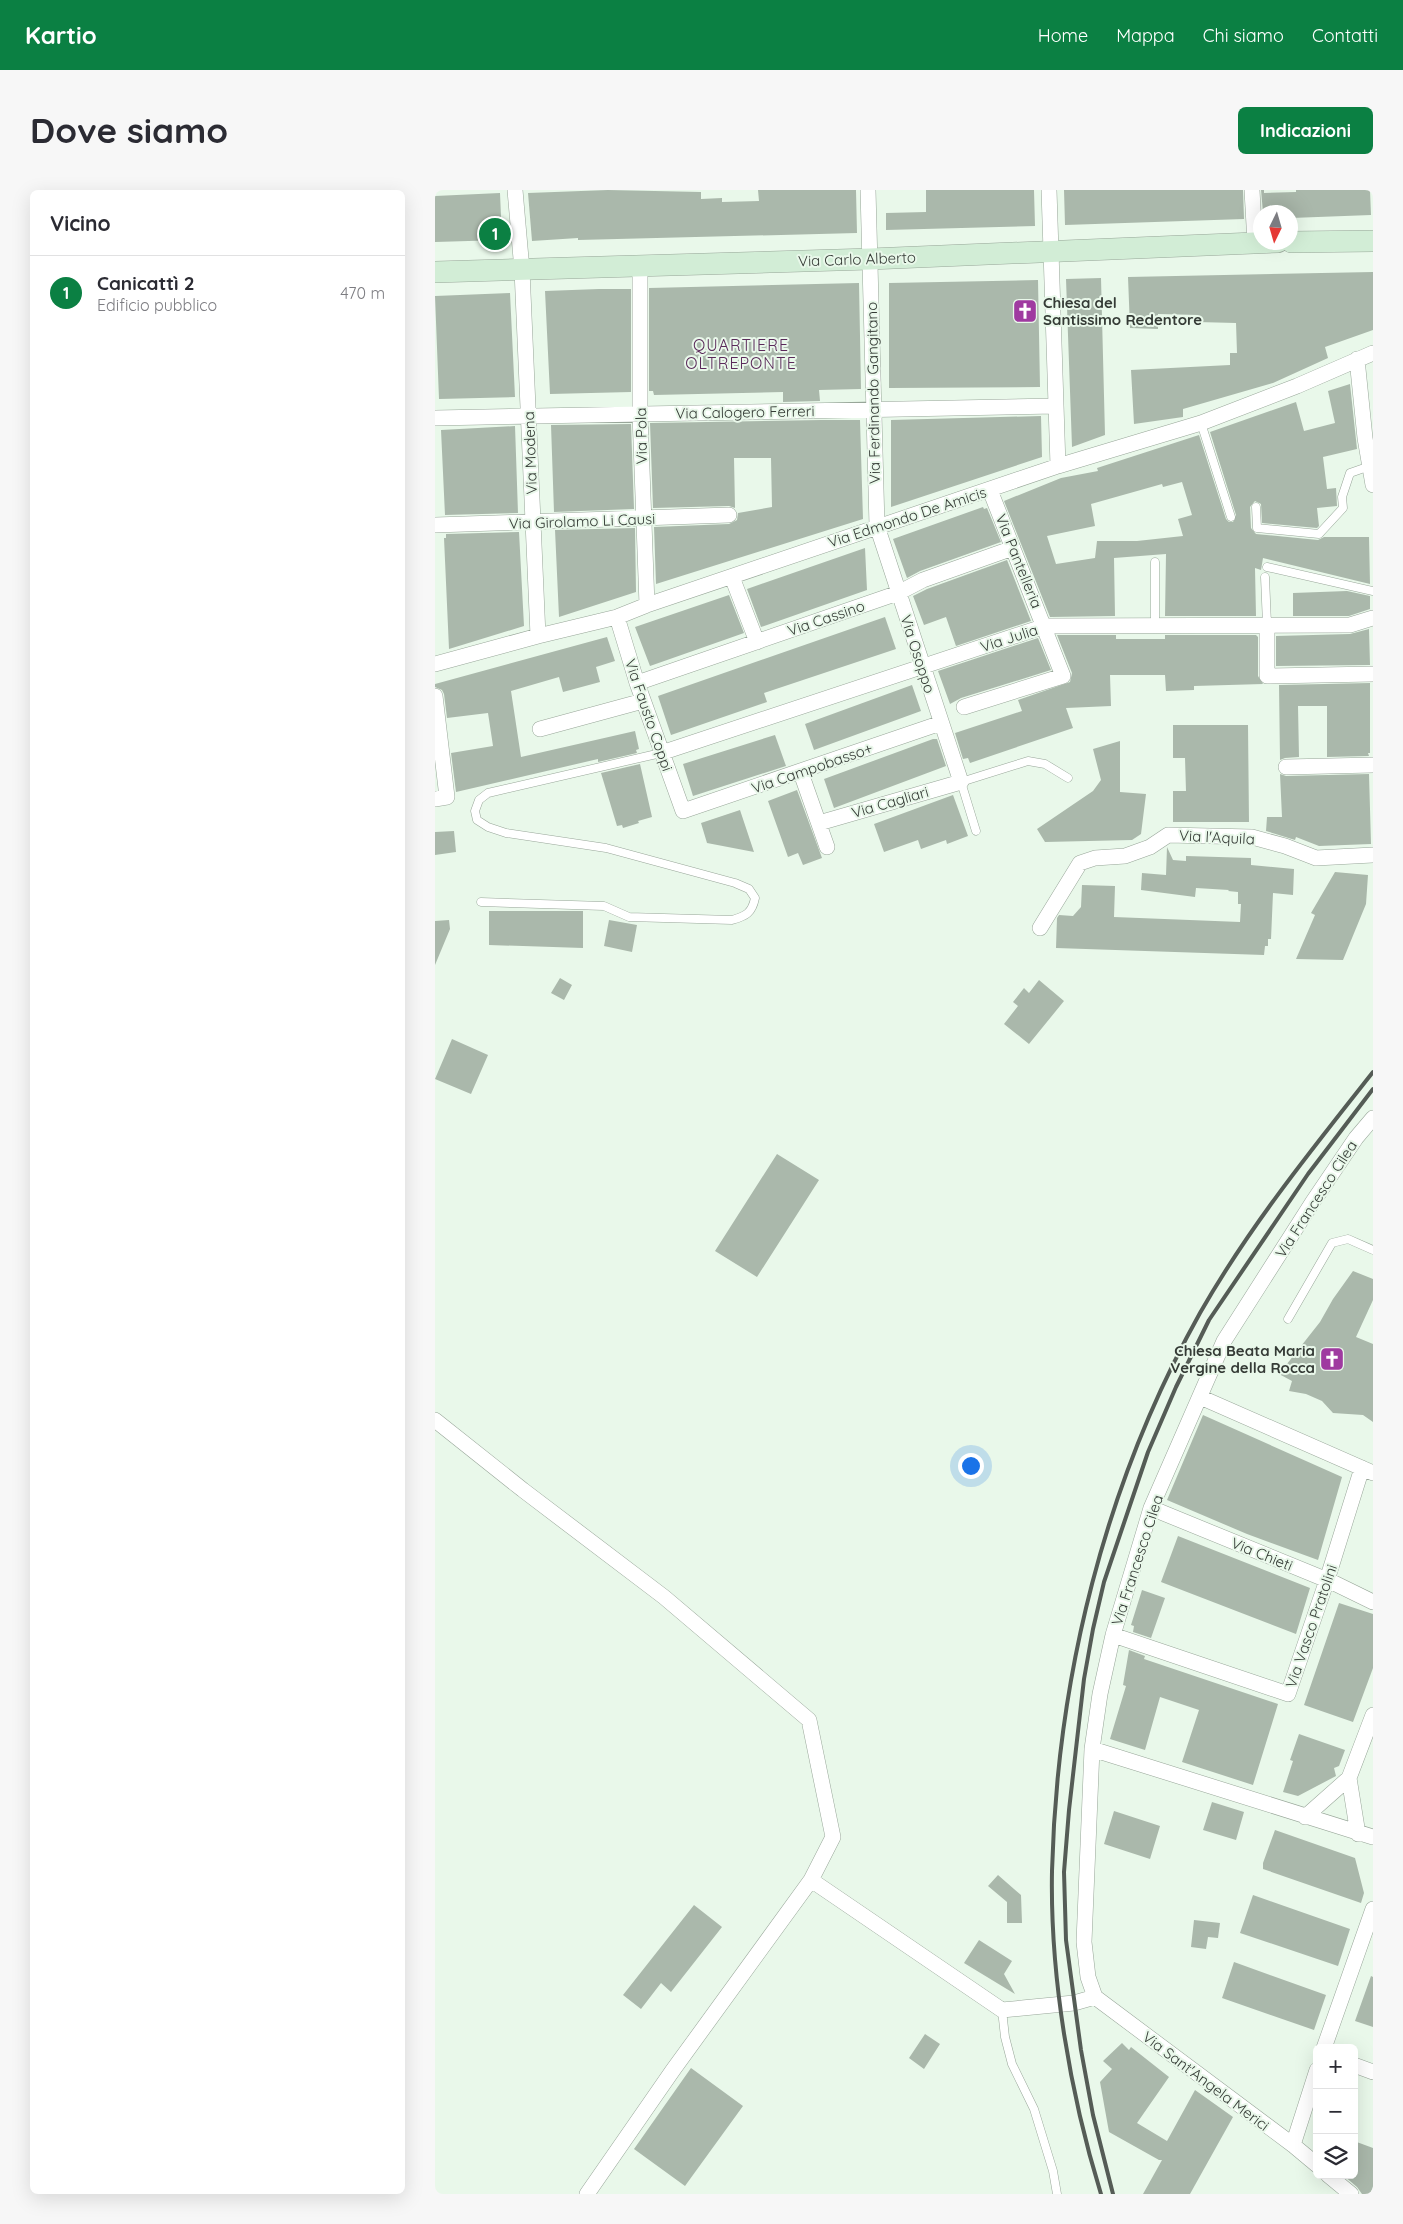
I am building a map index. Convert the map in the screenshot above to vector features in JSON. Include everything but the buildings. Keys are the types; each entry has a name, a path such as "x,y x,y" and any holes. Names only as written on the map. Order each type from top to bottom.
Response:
{"main road":[{"path":"1298,242 1373,241"},
{"name":"Via Carlo Alberto","path":"435,272 870,259 1253,243"}],"street":[{"name":"Via Modena","path":"515,190 522,270 538,636"},
{"name":"Via Ferdinando Gangitano","path":"868,190 877,526"},
{"path":"1049,190 1058,466"},
{"path":"1252,190 1253,208"},
{"name":"Via Pola","path":"640,266 640,414 647,605"},
{"name":"Via Edmondo De Amicis","path":"435,664 617,617 877,526 1058,466 1201,423 1297,386 1373,353"},
{"path":"1357,359 1369,437 1373,485"},
{"name":"Via Calogero Ferreri","path":"435,418 1056,406"},
{"name":"Via Pantelleria","path":"964,707 1063,676 1045,626 990,490"},
{"name":"Via Girolamo Li Causi","path":"435,525 643,520 729,515"},
{"name":"Via Osoppo","path":"877,526 961,782"},
{"name":"Via Cassino","path":"637,683 898,593 923,580 1013,548"},
{"path":"732,577 757,642"},
{"name":"Via Fausto Coppi","path":"617,617 643,701 683,812"},
{"name":"Via Julia","path":"661,753 1045,626 1350,625 1373,618"},
{"path":"1267,624 1267,676 1373,674"},
{"path":"435,696 447,797 435,799"},
{"path":"541,729 643,701"},
{"name":"Via Campobasso+","path":"683,812 941,723"},
{"path":"1286,767 1373,765"},
{"path":"801,772 827,847"},
{"name":"Via Cagliari","path":"819,823 961,782"},
{"name":"Via l'Aquila","path":"1040,928 1080,863 1095,858 1125,856 1150,847 1168,835 1252,837 1285,846 1316,858 1373,855"},
{"name":"Via Francesco Cilea","path":"1095,1997 1088,1977 1084,1942 1093,1749 1100,1694 1113,1635 1151,1508 1224,1341 1312,1203 1356,1138 1373,1118"},
{"path":"1200,1397 1367,1470"},
{"path":"435,1420 523,1490 664,1597 809,1720 833,1837 811,1880 673,2070 587,2194"},
{"name":"Via Vasco Pratolini","path":"1113,1635 1288,1694 1367,1470"},
{"name":"Via Chieti","path":"1151,1508 1327,1580 1373,1602"},
{"path":"1305,1817 1349,1778 1373,1715"},
{"path":"1093,1749 1366,1835"},
{"path":"1349,1778 1366,1835"},
{"path":"811,1880 1002,2010 1074,2003 1095,1997"},
{"path":"1325,2044 1373,1909"},
{"name":"Via Sant'Angela Merici","path":"1095,1997 1313,2162"},
{"path":"1358,2066 1373,2072"},
{"path":"1293,2145 1313,2082"},
{"path":"1333,2179 1351,2194"}],"lane":[{"path":"1201,423 1231,517"},
{"path":"1255,507 1257,528 1319,534 1343,508 1342,497 1350,472 1370,466"},
{"path":"1155,562 1155,626"},
{"path":"1267,567 1373,591"},
{"path":"1265,577 1267,624"},
{"path":"481,902 604,906 629,916 731,920 746,916 753,908 755,898 749,889 735,883 606,848 506,833 487,827 477,820 475,811 479,800 488,793 661,753"},
{"path":"976,831 961,782 1028,761 1045,764 1068,778"},
{"path":"1287,1319 1332,1244 1348,1238 1373,1250"},
{"path":"1002,2010 1005,2038 1012,2064 1034,2108 1053,2171 1057,2194"}],"railway":[{"path":"1101,2194 1071,2076 1058,1993 1052,1911 1056,1798 1064,1726 1076,1654 1092,1583 1113,1513 1137,1445 1167,1378 1200,1313 1260,1219 1304,1159 1373,1072"},
{"path":"1113,2194 1093,2115 1081,2050 1066,1940 1064,1872 1084,1679 1104,1582 1148,1452 1176,1387 1209,1320 1308,1174 1373,1089"}],"place":[{"name":"Canicattì 2","path":"495,234"},
{"name":"Chiesa del Santissimo Redentore","path":"1025,311"},
{"name":"Chiesa Beata Maria Vergine della Rocca","path":"1332,1359"}],"district":[{"name":"QUARTIERE OLTREPONTE","path":"741,354"}]}
